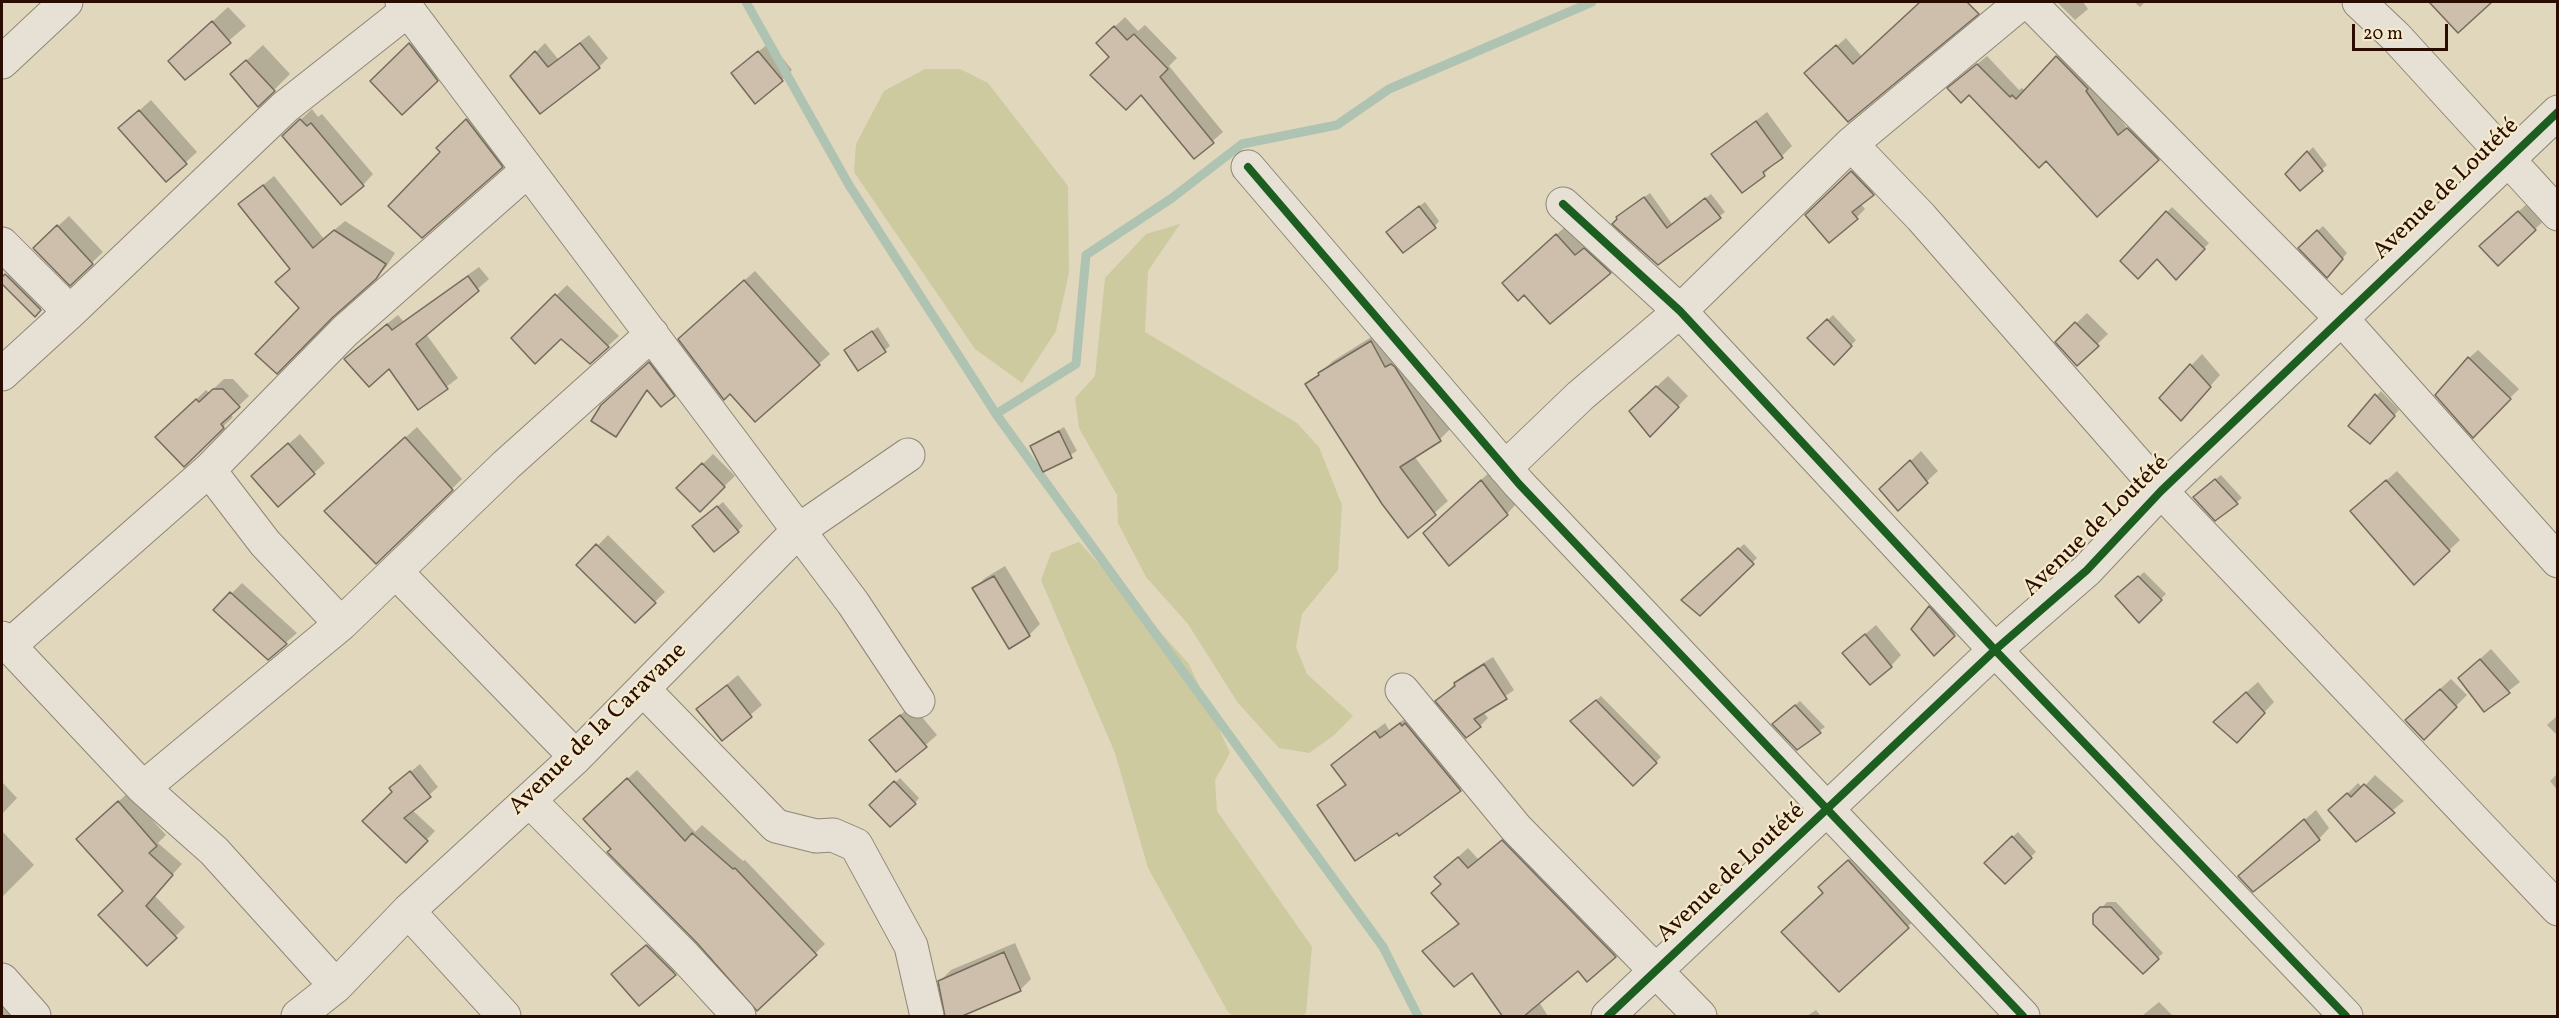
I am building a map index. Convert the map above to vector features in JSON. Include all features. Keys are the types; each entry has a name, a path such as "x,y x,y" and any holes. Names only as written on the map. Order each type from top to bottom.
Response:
{"street":[{"path":"2,62 66,2"},
{"path":"1505,468 1580,396 1680,311 1851,144 2022,2"},
{"path":"2029,2 2342,318 2558,561"},
{"path":"2359,2 2396,37 2558,214"},
{"path":"2,374 285,107 405,6 853,603 918,701"},
{"name":"Avenue de Loutété","path":"1608,1017 1995,650 2087,570 2161,491 2558,112"},
{"path":"1851,144 1922,217 2161,491 2558,909"},
{"path":"1248,166 1505,468 2024,1017"},
{"path":"336,986 214,851 143,788 5,642 208,470 345,331 528,170"},
{"path":"1563,204 1680,311 1995,650 2346,1017"},
{"path":"2,244 70,312"},
{"path":"143,788 341,624 397,573 506,465 652,334"},
{"name":"Avenue de la Caravane","path":"298,1017 336,986 408,911 576,757 799,530 908,455"},
{"path":"208,470 265,543 341,624"},
{"path":"397,573 576,757"},
{"path":"643,688 776,826 816,836 833,835 856,845 911,946 922,1014"},
{"path":"1402,690 1516,828 1658,970 1700,1017"},
{"path":"529,800 684,956 739,1017"},
{"path":"408,911 504,1017"},
{"path":"2,980 34,1017"}],"shaded area":[{"path":"925,69 960,69 988,83 1068,186 1069,273 1056,331 1022,383 975,349 854,172 856,144 884,91"},
{"path":"1180,224 1148,271 1145,332 1297,423 1319,447 1342,505 1338,570 1302,614 1296,647 1307,674 1353,716 1333,736 1309,753 1279,748 1238,703 1188,624 1146,577 1118,523 1117,495 1079,428 1075,398 1095,376 1105,278 1146,234"},
{"path":"1079,542 1189,664 1230,753 1215,780 1217,811 1312,947 1306,1013 1303,1016 1233,1016 1228,1012 1148,868 1115,753 1041,580 1051,553"}],"building":[{"path":"1920,2 1967,2 1979,14 1848,122 1804,73 1836,45 1853,64"},
{"path":"2429,2 2492,2 2458,33"},
{"path":"212,21 231,43 185,80 168,61"},
{"path":"1114,26 1127,40 1134,34 1168,69 1160,77 1214,143 1194,159 1141,95 1126,110 1090,75 1109,57 1096,43"},
{"path":"409,43 438,81 402,115 370,81"},
{"path":"580,43 600,68 540,114 510,76 535,51 548,67"},
{"path":"758,51 783,81 755,104 731,73"},
{"path":"2056,56 2088,89 2086,91 2118,135 2127,128 2159,160 2097,217 2046,161 2039,168 1969,95 1961,103 1947,88 1977,64 2010,97 2012,95 2016,99"},
{"path":"246,60 275,91 258,107 230,74"},
{"path":"139,110 187,164 166,182 118,128"},
{"path":"300,119 307,126 311,123 364,186 341,205 282,136"},
{"path":"466,119 503,167 422,238 388,206 440,152 436,148"},
{"path":"1756,121 1783,158 1763,172 1765,176 1742,193 1711,154"},
{"path":"2307,151 2323,171 2300,191 2285,174"},
{"path":"1851,171 1874,195 1852,212 1858,219 1829,243 1805,215"},
{"path":"263,185 313,248 334,230 386,264 376,279 332,318 277,374 255,354 299,308 275,282 290,269 238,204"},
{"path":"1644,197 1667,228 1705,198 1721,218 1658,265 1612,224 1617,219 1616,217"},
{"path":"1419,206 1436,228 1403,253 1386,232"},
{"path":"2166,211 2205,249 2176,280 2157,259 2138,279 2120,261"},
{"path":"2518,211 2536,230 2498,266 2479,246"},
{"path":"57,225 93,264 70,286 33,248"},
{"path":"2317,230 2343,259 2327,278 2298,248"},
{"path":"1556,234 1575,255 1584,248 1611,273 1550,324 1524,295 1518,301 1502,283"},
{"path":"5,274 41,310 35,317 2,284 2,277"},
{"path":"468,276 479,291 416,344 448,389 418,410 389,369 369,387 344,359 387,324 392,330"},
{"path":"744,280 820,365 755,422 730,394 724,400 678,339"},
{"path":"555,294 609,347 590,364 561,339 535,364 511,338"},
{"path":"1827,319 1852,346 1834,365 1807,338"},
{"path":"2075,322 2099,346 2077,366 2055,342"},
{"path":"872,331 886,352 858,371 844,350"},
{"path":"1371,341 1385,367 1391,364 1395,367 1441,441 1400,467 1436,515 1408,538 1382,504 1305,384 1319,375 1318,373"},
{"path":"2468,357 2511,399 2473,438 2435,395"},
{"path":"649,362 675,396 661,407 647,390 616,437 591,421 601,405"},
{"path":"2190,364 2211,387 2181,421 2159,398"},
{"path":"1656,386 1679,407 1650,437 1629,411"},
{"path":"213,389 223,389 240,407 221,424 224,428 184,467 155,437 196,399 199,402"},
{"path":"2375,394 2395,416 2370,444 2348,426"},
{"path":"1059,431 1072,458 1043,472 1030,446"},
{"path":"405,437 453,490 376,564 324,511"},
{"path":"288,443 315,474 278,507 251,476"},
{"path":"1910,460 1928,483 1898,511 1879,489"},
{"path":"702,463 725,487 700,512 676,488"},
{"path":"2215,479 2238,504 2215,521 2193,497"},
{"path":"1481,480 1508,515 1449,566 1423,533"},
{"path":"2386,480 2450,551 2414,585 2350,511"},
{"path":"717,506 739,532 714,552 692,526"},
{"path":"596,544 656,603 635,623 576,565"},
{"path":"1738,548 1754,564 1700,616 1681,600"},
{"path":"994,576 1030,636 1009,649 972,588"},
{"path":"2138,576 2162,600 2139,623 2115,596"},
{"path":"230,592 287,644 268,660 213,610"},
{"path":"1929,606 1955,636 1934,656 1911,629"},
{"path":"1865,634 1892,667 1870,685 1842,653"},
{"path":"2480,659 2510,693 2484,712 2458,678"},
{"path":"1484,664 1507,699 1474,719 1481,727 1466,738 1435,701 1455,686 1454,683"},
{"path":"727,685 752,717 722,741 696,709"},
{"path":"2440,689 2457,707 2424,740 2405,720"},
{"path":"2246,692 2265,713 2237,743 2213,722"},
{"path":"1596,700 1657,763 1633,786 1570,721"},
{"path":"1795,705 1821,733 1797,750 1772,724"},
{"path":"900,715 927,747 896,772 869,740"},
{"path":"1400,723 1402,726 1405,723 1461,791 1399,836 1397,833 1355,861 1317,805 1346,785 1331,765 1375,731 1380,738"},
{"path":"410,771 431,797 404,818 428,841 406,863 362,821 392,792 389,788"},
{"path":"627,778 685,841 692,833 733,869 735,868 817,955 757,1011 697,943 607,852 611,849 583,819"},
{"path":"894,781 916,804 890,827 869,805"},
{"path":"2364,784 2395,813 2356,842 2328,810 2347,793 2351,797"},
{"path":"118,801 157,846 149,853 173,875 146,906 177,938 147,966 98,915 123,891 76,839"},
{"path":"2304,819 2320,840 2253,892 2238,876"},
{"path":"2012,836 2032,858 2005,884 1984,863"},
{"path":"1502,840 1616,957 1587,982 1578,971 1523,1017 1503,1017 1472,973 1454,987 1422,951 1459,924 1431,893 1441,884 1434,877 1458,857 1468,868"},
{"path":"1848,860 1909,928 1839,992 1781,932 1823,893 1818,887"},
{"path":"2100,907 2111,907 2159,959 2143,974 2093,924 2093,914"},
{"path":"646,945 676,975 639,1006 611,974"},
{"path":"1004,952 1021,991 960,1017 945,1017 938,981"}],"waterway":[{"path":"746,2 849,185 996,414 1383,947 1418,1016"},
{"path":"996,414 1076,364 1086,255 1172,198 1242,144 1337,125 1389,89 1592,2"}],"cycle path":[{"path":"1608,1016 1995,650 2087,570 2161,491 2558,112"},
{"path":"1248,167 1519,484 2023,1016"},
{"path":"1563,204 1680,311 1995,650 2346,1016"}]}
